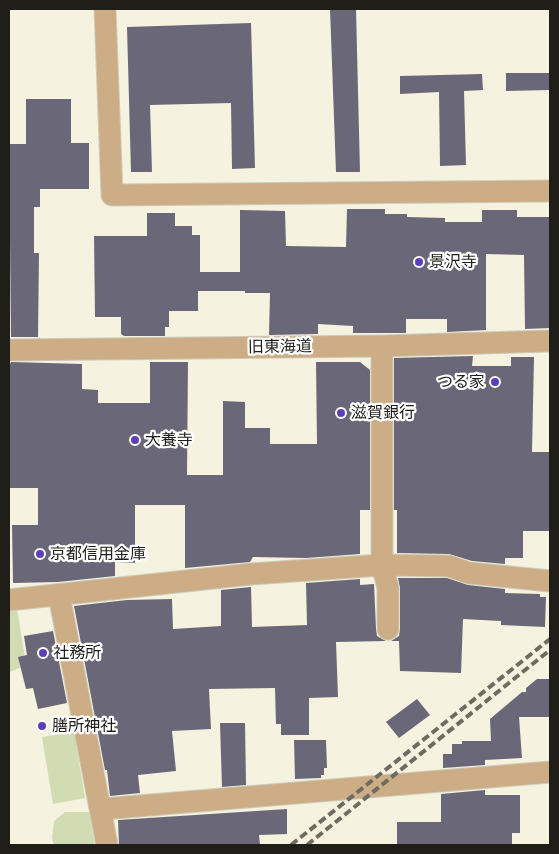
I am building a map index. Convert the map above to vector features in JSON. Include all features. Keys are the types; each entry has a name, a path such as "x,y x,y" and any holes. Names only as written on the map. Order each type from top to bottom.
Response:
{"street":[{"path":"105,9 112,195 550,191"},
{"name":"旧東海道","path":"9,350 382,346 550,341"},
{"path":"382,346 382,565 388,588 388,629"},
{"path":"9,600 251,574 382,565 449,566 470,573 550,581"},
{"path":"59,595 108,845"},
{"path":"102,809 550,772"}],"green space":[{"path":"17,608 26,665 10,672 9,609"},
{"path":"74,732 85,798 53,804 42,737"},
{"path":"65,812 89,812 95,845 54,845 52,838 54,821"}],"building":[{"path":"330,9 356,9 360,172 336,172"},
{"path":"251,23 255,168 232,169 231,103 150,105 152,172 131,172 127,27"},
{"path":"506,73 550,73 550,90 506,91"},
{"path":"482,74 483,90 464,91 466,165 440,166 439,92 400,94 400,76"},
{"path":"26,99 71,99 71,143 89,143 89,189 40,189 40,207 34,207 34,253 39,253 38,337 11,337 9,144 26,144"},
{"path":"347,209 385,209 385,214 407,214 407,217 445,218 445,222 482,222 482,210 517,210 517,217 550,217 550,328 525,329 524,255 486,254 486,330 447,332 447,319 406,319 406,333 353,333 353,326 318,324 318,334 269,335 270,293 245,293 245,291 198,291 198,311 169,311 169,327 165,327 165,336 124,336 121,334 121,317 95,317 94,236 147,236 147,213 175,213 175,226 192,226 192,235 200,235 200,272 240,272 240,210 285,211 286,246 346,247"},
{"path":"473,356 472,366 511,366 511,357 534,357 532,452 550,452 550,531 523,531 523,558 505,558 505,564 472,561 449,554 397,553 397,510 394,510 394,358"},
{"path":"11,362 82,364 82,389 98,390 98,403 150,403 150,362 188,362 187,475 223,475 223,401 245,402 245,428 270,428 270,444 317,444 316,362 360,362 370,370 370,510 360,510 360,554 306,558 253,557 250,562 185,568 185,505 135,505 135,563 115,562 115,576 58,582 13,583 12,525 38,525 38,488 9,488 9,366"},
{"path":"398,578 447,578 468,585 505,589 505,593 540,594 540,597 546,597 545,627 501,625 501,621 463,619 461,673 400,671 399,641 391,641 399,636 400,629 400,588"},
{"path":"360,579 360,585 374,584 377,636 386,641 336,642 338,697 309,698 309,735 281,735 281,724 276,724 275,688 209,689 211,729 172,731 176,771 138,775 140,793 110,796 107,770 105,770 74,606 127,600 172,599 173,629 221,626 221,590 251,587 252,627 307,625 306,583"},
{"name":"社務所","path":"53,631 67,703 38,709 33,688 26,689 18,657 27,655 24,636"},
{"path":"537,679 549,679 550,717 519,717 522,758 485,760 485,765 443,768 443,754 452,754 452,744 462,744 462,741 491,741 490,719 522,692 526,692 526,688"},
{"path":"417,699 430,715 399,738 386,722"},
{"path":"220,723 245,723 246,785 222,787"},
{"path":"294,740 326,740 327,768 324,768 324,775 321,775 321,778 295,779"},
{"path":"485,790 485,795 520,795 520,833 512,833 512,845 397,845 397,822 441,822 441,794"},
{"path":"287,809 287,834 259,835 260,845 119,845 118,820"}],"railway":[{"path":"291,845 550,639"},
{"path":"307,845 550,650"}],"place":[{"name":"景沢寺","path":"419,262"},
{"name":"つる家","path":"495,382"},
{"name":"滋賀銀行","path":"341,413"},
{"name":"大養寺","path":"135,440"},
{"name":"京都信用金庫","path":"40,554"},
{"name":"社務所","path":"43,653"},
{"name":"膳所神社","path":"42,726"}]}
